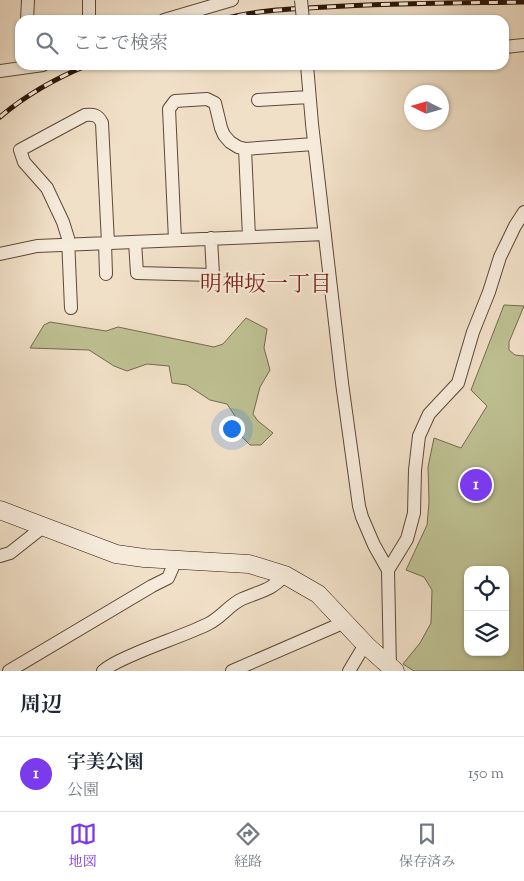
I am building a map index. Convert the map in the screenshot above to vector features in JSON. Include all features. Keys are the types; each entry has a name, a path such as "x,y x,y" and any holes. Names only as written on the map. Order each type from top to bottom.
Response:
{"street":[{"path":"28,0 28,15"},
{"path":"89,0 89,15"},
{"path":"181,15 232,0"},
{"path":"301,0 302,15"},
{"path":"509,46 524,45"},
{"path":"0,71 15,69"},
{"path":"307,70 314,144 342,383 360,506 362,517 371,538 388,570 392,669"},
{"path":"258,100 309,97"},
{"path":"176,240 170,109 175,101 207,99 215,103 224,135 230,142 245,149 314,144"},
{"path":"71,308 68,238 63,222 47,188 24,162 20,150 85,114 99,117 102,123 106,274"},
{"path":"245,149 249,237"},
{"path":"388,570 407,539 414,513 415,470 419,436 429,414 458,383 473,332 489,292 500,257 524,212"},
{"path":"0,254 36,246 325,234"},
{"path":"135,242 137,272 213,275 211,238"},
{"path":"0,510 116,554 144,558 249,564 285,575 318,594 367,646 392,669"},
{"path":"0,556 10,553 43,527"},
{"path":"9,671 168,578 176,560"},
{"path":"103,671 133,655 219,618 234,603 265,591 277,584 285,575"},
{"path":"232,671 345,622"},
{"path":"349,671 361,651 367,646"}],"green space":[{"path":"504,305 524,306 509,342 509,350 515,355 524,356 524,671 414,671 403,664 420,643 431,623 432,590 424,577 406,570 427,525 429,502 428,467 434,438 461,448 487,406 471,390"},
{"path":"246,318 267,329 264,348 270,370 260,387 253,414 258,421 273,433 261,445 250,445 241,436 237,419 227,404 210,400 187,385 172,383 169,366 147,364 127,371 114,366 89,350 30,348 44,325 50,322 106,331 118,327 214,347 223,344"}],"railway":[{"path":"243,15 299,8 524,2"},
{"path":"0,117 20,101 77,70"}],"place":[{"name":"宇美公園","path":"476,485"}],"district":[{"name":"明神坂一丁目","path":"266,286"}]}
